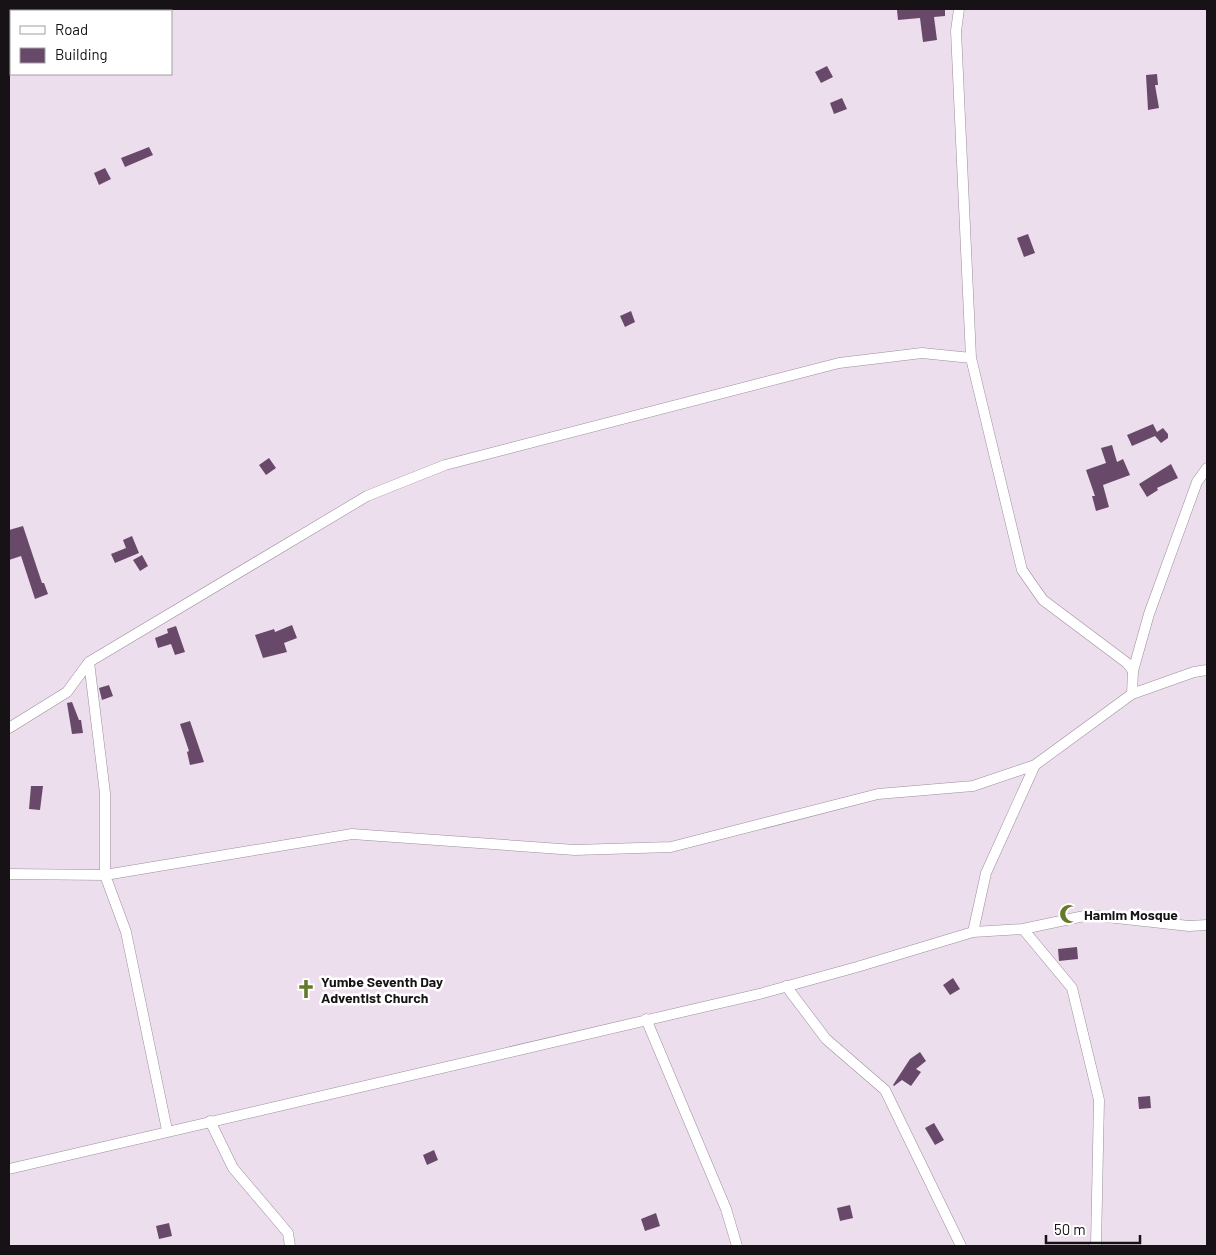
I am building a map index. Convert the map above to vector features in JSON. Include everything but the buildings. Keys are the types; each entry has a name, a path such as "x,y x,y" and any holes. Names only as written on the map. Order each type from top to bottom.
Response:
{"street":[{"path":"959,9 956,31 971,358 1022,570 1043,600 1127,663 1133,671"},
{"path":"9,728 67,692 90,662 367,496 445,465 839,363 922,353 971,358"},
{"path":"1132,694 1133,671 1150,614 1197,482 1207,468"},
{"path":"90,662 105,793 105,875 126,932 167,1130"},
{"path":"9,874 105,875 352,834 575,850 671,847 878,794 973,786 1034,765 1132,694 1194,672 1207,670"},
{"path":"973,932 986,873 1034,765"},
{"path":"9,1169 167,1130 786,986 966,936 973,932 1023,929 1088,915 1189,926 1207,925"},
{"path":"1023,929 1072,988 1099,1100 1096,1245 1094,1246"},
{"path":"786,986 826,1039 885,1090 961,1246"},
{"path":"646,1019 726,1209 737,1246"},
{"path":"210,1121 233,1168 288,1233 290,1246"}],"place":[{"name":"Hamim Mosque","path":"1069,914"},
{"name":"Yumbe Seventh Day Adventist Church","path":"306,989"}]}
